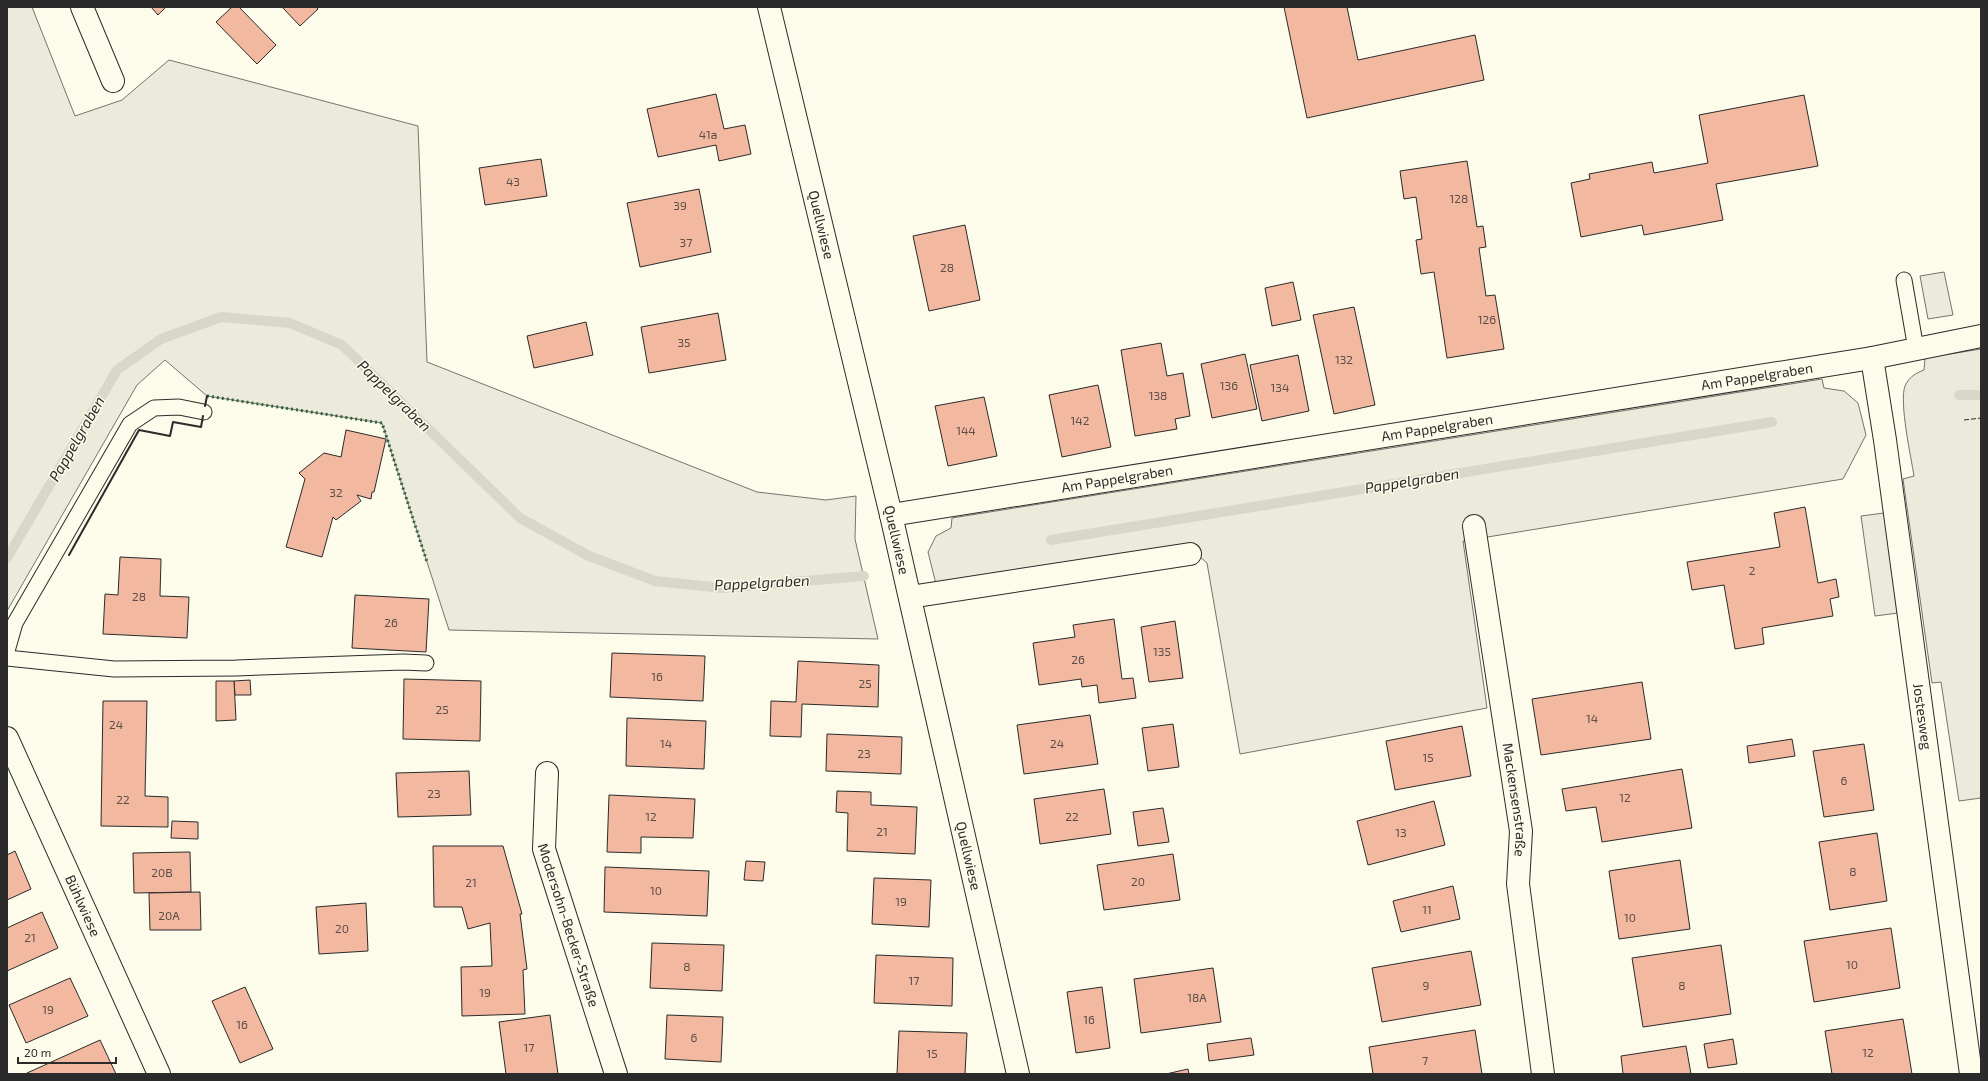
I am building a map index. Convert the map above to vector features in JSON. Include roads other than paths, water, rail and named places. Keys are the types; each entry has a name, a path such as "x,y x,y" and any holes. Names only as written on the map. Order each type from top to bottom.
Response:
{"street":[{"path":"82,7 113,80"},
{"name":"Quellwiese","path":"769,7 892,515 1018,1074"},
{"name":"Am Pappelgraben","path":"892,515 1872,358 1981,336"},
{"name":"Jostesweg","path":"1872,358 1886,440 1971,1074"},
{"name":"Mackensenstraße","path":"1474,526 1521,831 1518,884 1543,1074"},
{"path":"910,597 1190,554"},
{"name":"Bühlwiese","path":"7,738 159,1074"},
{"name":"Modersohn-Becker-Straße","path":"547,773 544,849 616,1074"}],"lane":[{"path":"1904,280 1916,349"},
{"path":"7,651 15,623 130,424 154,408 179,407 204,412"},
{"path":"7,658 114,669 236,668 403,662 426,663"}],"waterway":[{"name":"Pappelgraben","path":"7,558 117,370 161,339 221,317 290,323 342,345 520,518 589,556 655,581 722,588 864,576"},
{"name":"Pappelgraben","path":"1959,395 1981,395"},
{"name":"Pappelgraben","path":"1051,540 1772,422"}]}
